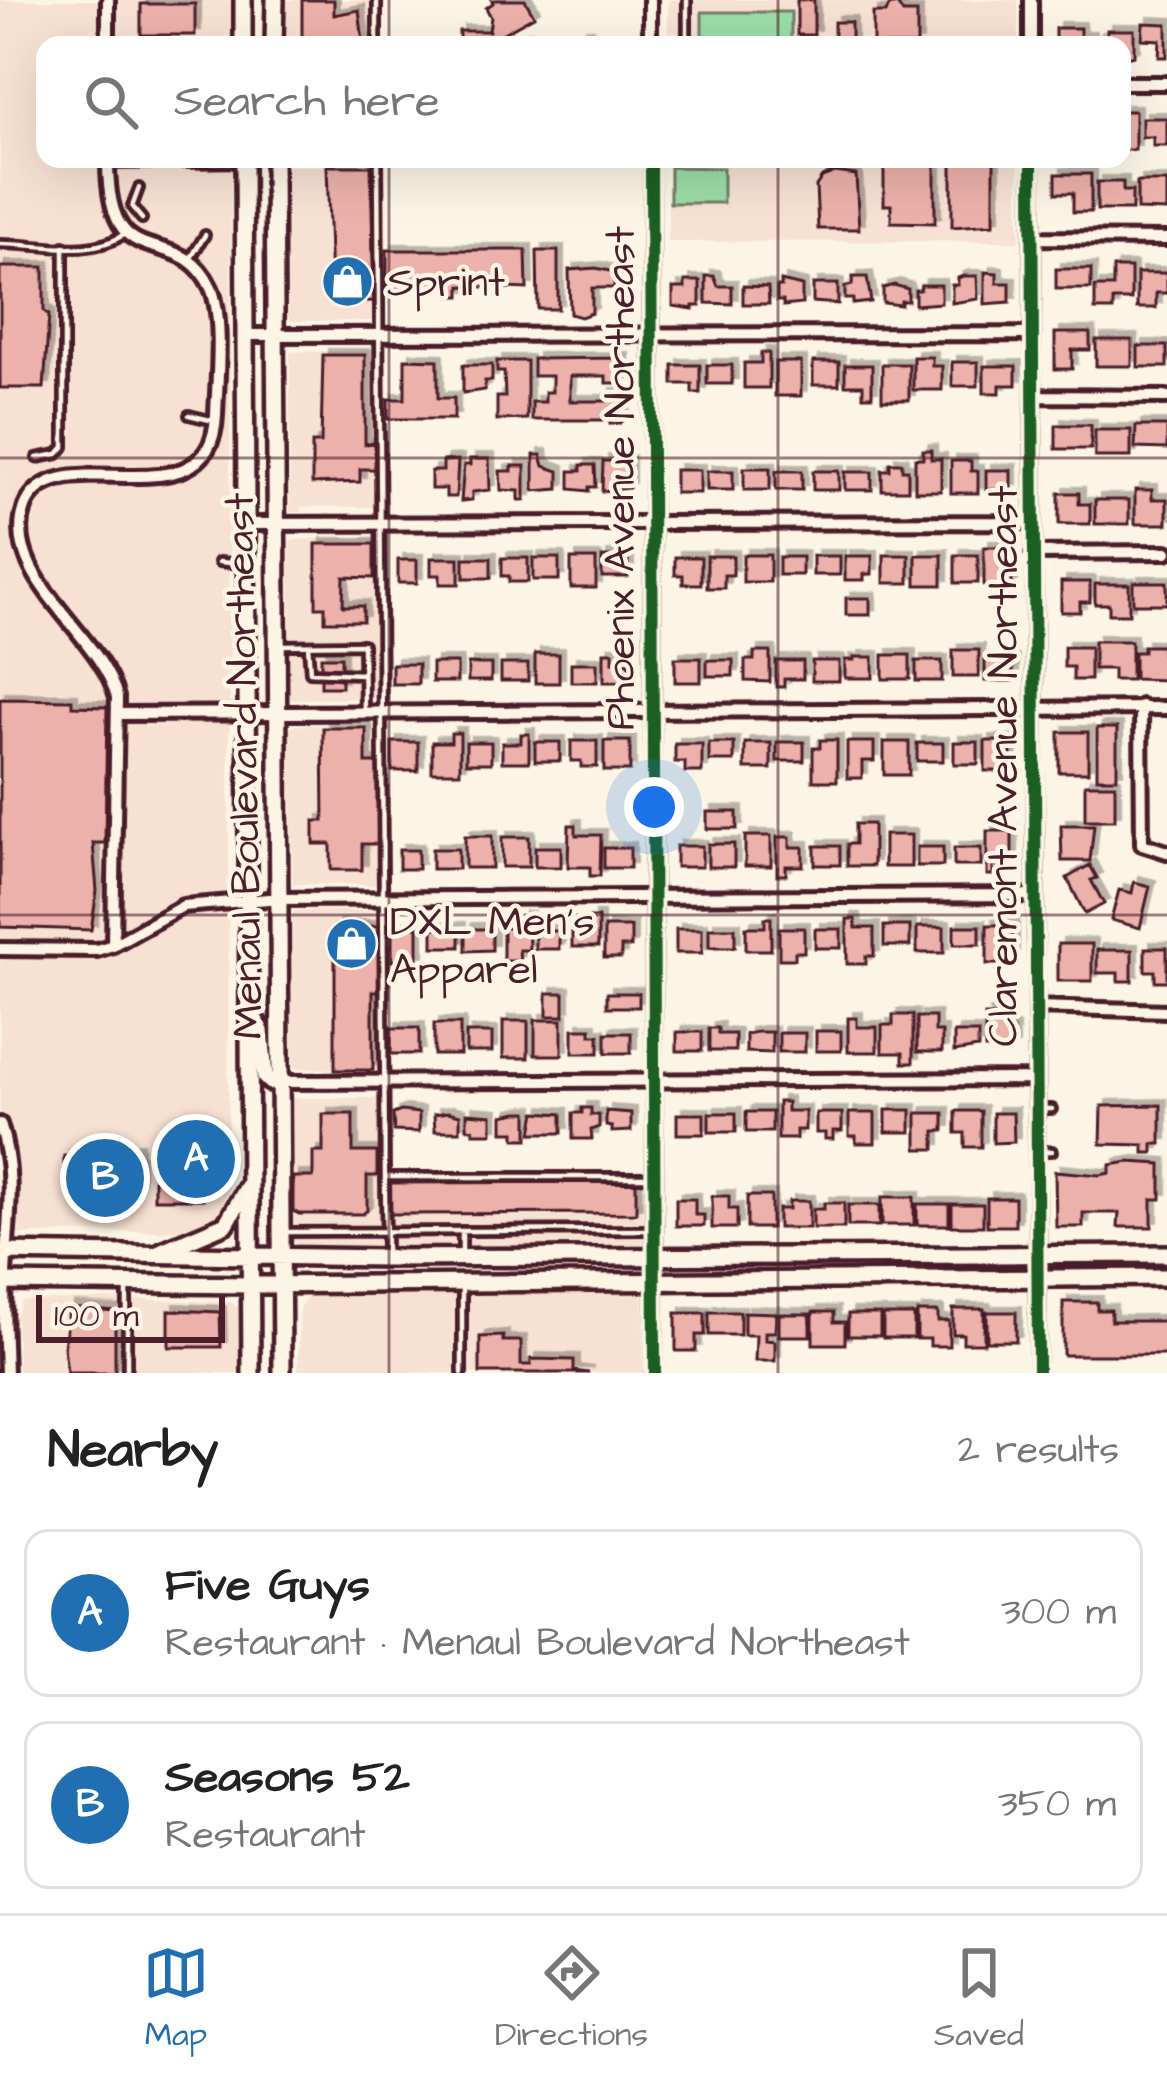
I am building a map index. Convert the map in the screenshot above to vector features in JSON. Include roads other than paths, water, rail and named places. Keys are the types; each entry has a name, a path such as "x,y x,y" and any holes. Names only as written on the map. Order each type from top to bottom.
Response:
{"main road":[{"path":"243,0 243,36"},
{"path":"274,0 274,36"},
{"name":"Menaul Boulevard Northeast","path":"246,168 251,1373"},
{"name":"Menaul Boulevard Northeast","path":"274,168 282,1373"},
{"path":"249,1008 261,1031 265,1077 282,1082"},
{"path":"153,1254 226,1224 250,1182"},
{"path":"3,1252 386,1258 1167,1255"},
{"path":"2,1282 250,1285 1167,1277"}],"street":[{"path":"108,0 108,36"},
{"path":"650,0 650,36"},
{"path":"1031,0 1031,36"},
{"path":"1131,83 1167,83"},
{"path":"108,168 109,200 126,233 189,261 205,278 215,300 216,421 204,451 179,471 48,481 34,491 21,526 25,560 104,666 116,692 113,945"},
{"name":"Phoenix Avenue Northeast","path":"651,168 655,1373"},
{"name":"Claremont Avenue Northeast","path":"1032,168 1038,1373"},
{"path":"1033,238 1167,239"},
{"path":"247,335 1034,334"},
{"path":"1033,396 1167,397"},
{"path":"248,524 1033,522"},
{"path":"1033,553 1167,552"},
{"path":"1141,706 1142,844 1167,852"},
{"path":"119,714 1167,708"},
{"path":"0,949 98,950 177,908 278,899 1035,895"},
{"path":"1036,1007 1165,1015"},
{"path":"282,1082 1036,1078"},
{"path":"0,1124 9,1159 10,1239 3,1252 2,1282 6,1373"}],"lane":[{"path":"377,0 377,36"},
{"path":"687,0 688,36"},
{"path":"378,168 386,1258"},
{"path":"139,188 131,207 142,219"},
{"path":"0,244 99,247 126,233"},
{"path":"189,261 205,236"},
{"path":"37,458 58,454 64,447 64,246"},
{"path":"189,416 216,421"},
{"path":"219,562 248,564"},
{"path":"277,645 363,644 364,712"},
{"path":"308,645 310,672 363,674"},
{"path":"1036,1109 1052,1109"},
{"path":"1037,1151 1052,1151"},
{"path":"385,1178 654,1178"},
{"path":"282,1232 654,1230"},
{"path":"462,1231 462,1258"},
{"path":"462,1280 462,1373"},
{"path":"127,1283 127,1373"}],"place":[{"name":"Sprint","path":"348,281"},
{"name":"DXL Men's Apparel","path":"351,944"},
{"name":"Five Guys","path":"196,1159"},
{"name":"Seasons 52","path":"105,1178"}]}
